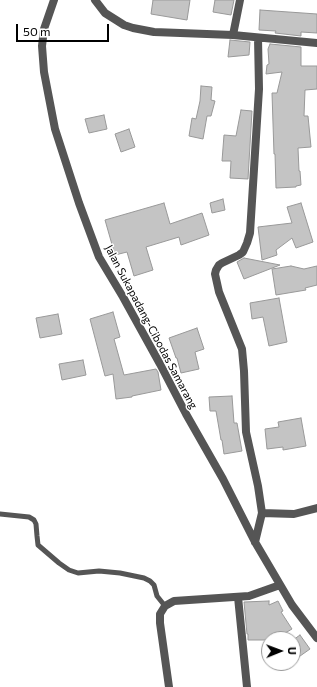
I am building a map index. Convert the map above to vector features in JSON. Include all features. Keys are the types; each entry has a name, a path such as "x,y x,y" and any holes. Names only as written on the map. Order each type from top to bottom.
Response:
{"street":[{"name":"Jalan Sukapadang-Cibodas Samarang","path":"54,0 44,30 42,46 44,72 55,129 79,203 99,257 123,297 223,479 254,542 292,605 317,638"},
{"path":"95,0 105,12 124,25 133,28 154,32 233,35 317,43"},
{"path":"233,35 240,0"},
{"path":"254,542 262,513 258,486 246,432 242,348 219,292 215,274 219,265 243,252 250,232 259,89 258,38"},
{"path":"262,513 294,514 317,508"},
{"path":"169,687 160,623 160,614 165,606 174,601 249,596 280,585"},
{"path":"238,597 247,687"}],"lane":[{"path":"0,514 29,517 34,520 36,524 38,545 69,570 78,573 99,571 120,573 144,578 154,585 157,596 165,606"}],"building":[{"path":"153,0 190,0 187,20 151,14"},
{"path":"215,0 234,0 231,15 213,12"},
{"path":"260,10 317,14 317,33 301,32 301,36 275,33 276,31 259,30"},
{"path":"230,40 250,42 249,55 228,57"},
{"path":"270,44 301,47 301,66 317,66 317,89 305,90 304,116 308,116 311,147 298,148 301,185 296,187 276,188 272,93 277,93 282,72 266,74 267,65 269,64 268,49"},
{"path":"201,86 212,87 211,100 215,101 211,116 207,116 203,139 189,136 192,118 196,119 200,101"},
{"path":"241,110 252,111 248,179 230,178 231,161 222,161 224,135 236,136"},
{"path":"104,115 107,129 89,133 85,119"},
{"path":"129,129 135,147 121,152 115,134"},
{"path":"223,199 225,210 212,213 210,203"},
{"path":"164,203 170,224 202,213 209,235 181,245 179,237 146,247 153,270 134,276 127,252 115,255 105,220"},
{"path":"301,203 313,242 296,248 292,238 276,250 277,255 262,260 258,227 292,223 287,207"},
{"path":"244,258 280,265 244,279 237,262"},
{"path":"291,266 304,269 317,266 317,285 305,288 306,290 276,295 272,269"},
{"path":"279,298 287,342 269,346 263,317 252,319 250,303"},
{"path":"113,312 120,337 114,339 124,375 156,369 158,372 161,390 116,399 113,374 105,376 90,319"},
{"path":"58,314 62,334 40,338 36,318"},
{"path":"197,328 204,349 195,352 199,369 181,373 169,338"},
{"path":"83,360 86,375 62,380 59,364"},
{"path":"232,396 234,423 237,423 242,451 224,454 216,411 210,411 209,397"},
{"path":"301,418 306,446 283,450 283,447 267,449 265,429 279,427 278,422"},
{"path":"269,601 269,605 278,601 283,611 281,612 292,629 289,631 261,631 261,640 248,640 244,602"},
{"path":"301,636 310,649 301,655"}]}
